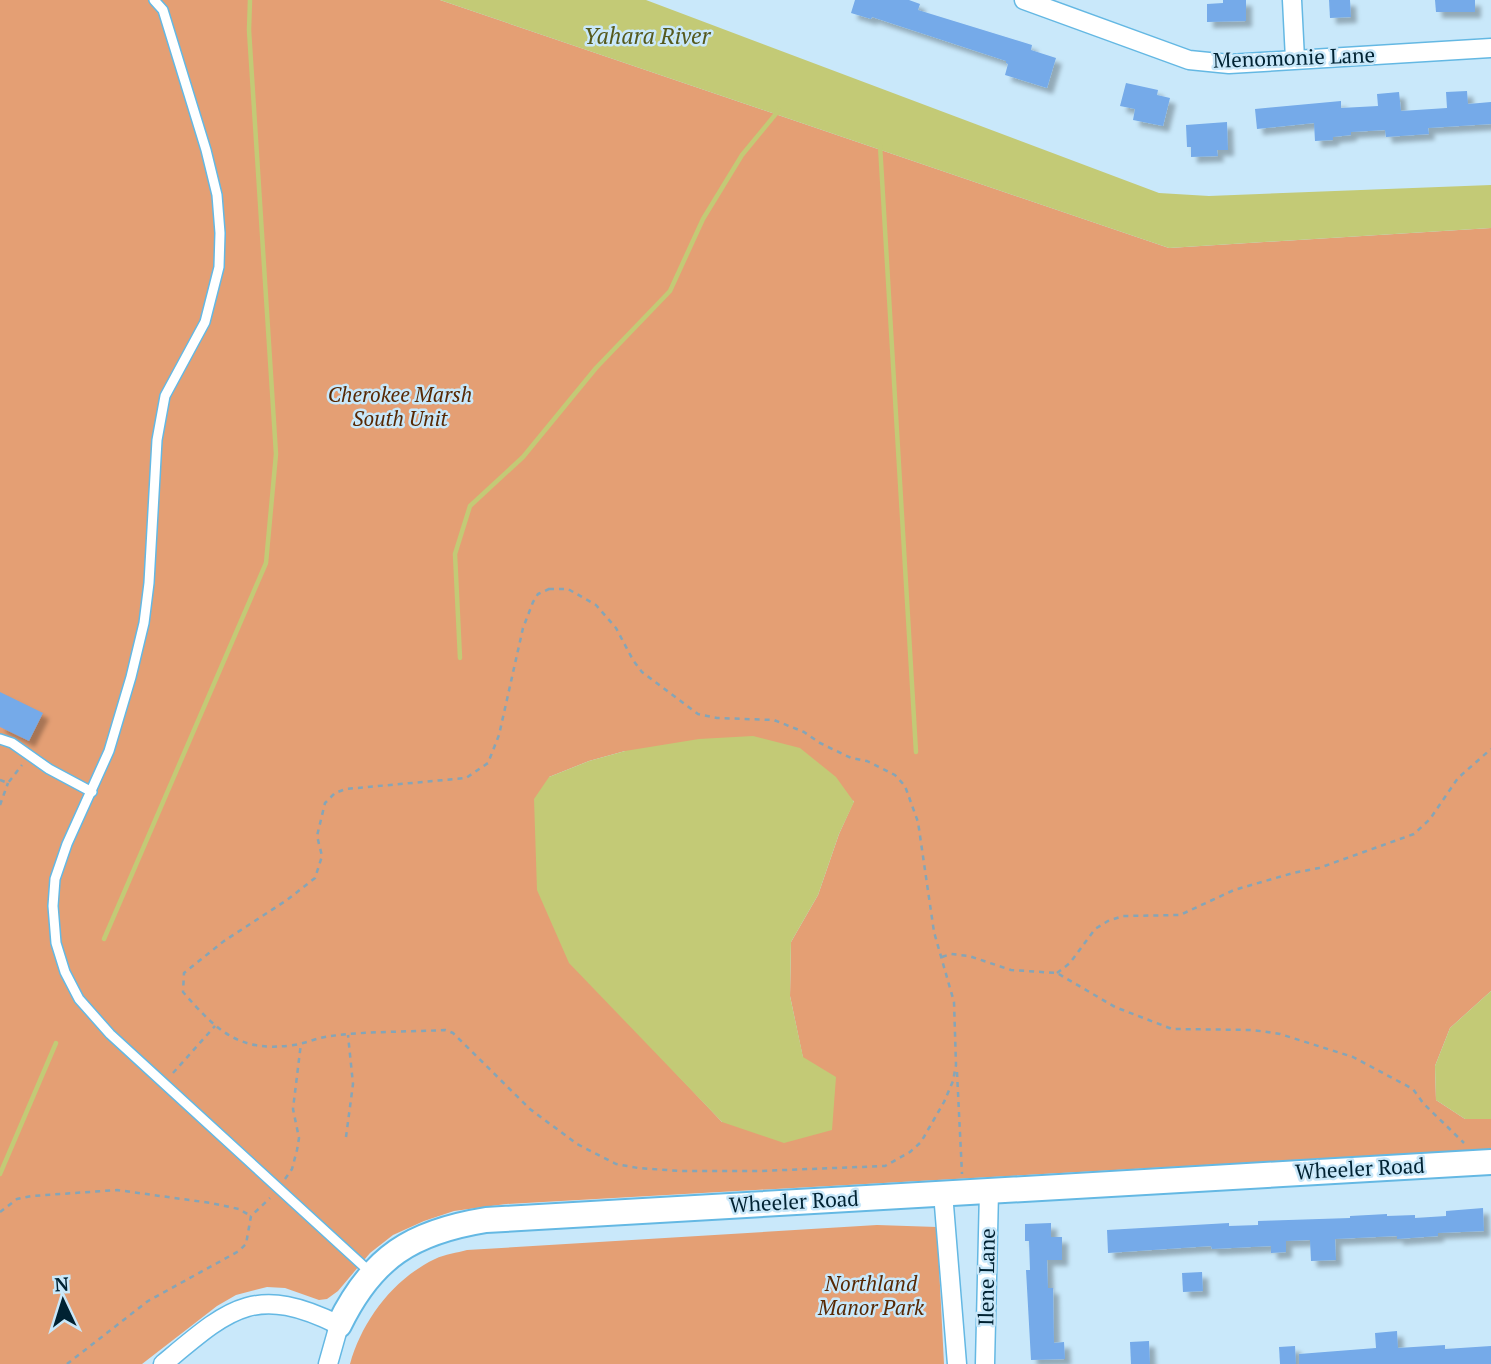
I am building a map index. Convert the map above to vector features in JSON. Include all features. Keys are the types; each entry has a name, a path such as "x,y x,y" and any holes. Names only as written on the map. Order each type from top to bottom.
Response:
{"street":[{"name":"Menomonie Lane","path":"1024,0 1046,4 1189,60 1229,64 1491,48"},
{"path":"1292,0 1295,59"},
{"name":"Wheeler Road","path":"339,1325 351,1299 371,1274 392,1255 421,1237 450,1226 486,1220 952,1186 989,1191 1491,1162"},
{"name":"Ilene Lane","path":"952,1186 957,1364"},
{"name":"Ilene Lane","path":"985,1364 989,1191"},
{"path":"163,1364 225,1316 239,1308 267,1302 291,1306 339,1325 328,1364"}],"lane":[{"path":"154,0 163,10 212,173 220,233 219,267 205,322 165,396 157,440 152,541 144,622 109,751 67,844 55,878 53,905 56,943 65,972 79,999 110,1034 371,1274"},
{"path":"0,738 92,792"}],"path":[{"path":"952,1186 956,1065 954,1002 934,932 918,822 905,786 895,775 867,761 851,758 804,732 774,720 698,715 642,672 616,628 596,605 568,589 549,589 538,594 523,628 499,735 488,763 466,778 346,789 335,793 325,803 317,836 322,856 315,878 287,900 224,941 184,973 183,992 215,1026 240,1041 259,1045 301,1043 331,1036 445,1030 453,1033 530,1109 577,1144 617,1164 638,1168 760,1171 885,1166 921,1142 948,1091 956,1065"},
{"path":"1057,973 1070,963 1095,929 1108,921 1123,916 1180,915 1234,890 1319,868 1414,834 1430,819 1458,778 1491,749"},
{"path":"0,805 8,783 28,755"},
{"path":"0,780 8,783"},
{"path":"942,957 960,955 1011,970 1057,973 1095,997 1172,1029 1253,1030 1280,1034 1353,1057 1413,1089 1423,1103 1465,1143 1474,1143"},
{"path":"163,1082 215,1026"},
{"path":"346,1137 353,1084 348,1035"},
{"path":"67,1364 148,1301 239,1251 246,1244 251,1216 271,1197 292,1169 298,1150 299,1138 293,1109 301,1043"},
{"path":"0,1212 17,1199 32,1196 117,1190 211,1203 239,1209 251,1216"}],"green space":[{"name":"Cherokee Marsh South Unit","path":"0,0 440,0 1169,248 1491,228 1491,991 1450,1028 1435,1066 1436,1100 1465,1119 1491,1119 1491,1149 506,1204 454,1211 393,1235 370,1253 338,1291 327,1299 319,1300 285,1288 267,1287 236,1295 217,1306 142,1364 0,1364","holes":["625,751 854,801 839,834 818,895 791,942 790,996 803,1058 722,1122 652,1048 549,777 589,761"]},
{"name":"Northland Manor Park","path":"877,1225 937,1227 944,1364 350,1364 362,1332 381,1303 420,1267 447,1255 467,1250"}],"water":[{"name":"Yahara River","path":"440,0 646,0 1159,193 1209,196 1491,185 1491,228 1169,248"},
{"path":"753,736 800,748 836,777 854,802 839,834 818,895 791,942 790,996 803,1057 836,1077 832,1130 784,1143 722,1122 569,963 537,890 534,799 549,777 589,761 625,751 699,739"},
{"path":"1491,991 1491,1119 1465,1119 1436,1100 1435,1066 1450,1028"}],"building":[{"path":"855,0 909,0 920,4 918,10 1032,45 1031,50 1056,58 1047,88 1005,75 1008,64 1006,61 872,17 871,19 851,13"},
{"path":"1223,0 1246,0 1246,21 1207,22 1207,4 1223,3"},
{"path":"1329,0 1350,0 1351,17 1330,18"},
{"path":"1435,0 1475,0 1475,12 1436,12"},
{"path":"1126,83 1158,90 1157,95 1170,98 1163,126 1133,120 1135,109 1120,106"},
{"path":"1467,91 1468,104 1491,102 1491,124 1428,128 1429,134 1386,137 1385,130 1351,132 1351,135 1333,137 1333,140 1315,141 1314,123 1257,129 1255,109 1341,101 1341,108 1378,106 1377,94 1399,92 1401,111 1447,108 1446,92"},
{"path":"1227,122 1228,150 1217,150 1218,156 1191,157 1191,147 1187,147 1186,125"},
{"path":"0,692 43,713 29,741 0,727"},
{"path":"1483,1208 1484,1231 1438,1233 1438,1236 1397,1239 1397,1236 1335,1239 1336,1260 1311,1261 1310,1240 1286,1241 1286,1252 1271,1253 1271,1246 1212,1249 1211,1246 1108,1253 1107,1230 1229,1223 1229,1226 1258,1225 1258,1221 1387,1214 1415,1215 1415,1218 1446,1216 1446,1211"},
{"path":"1051,1223 1051,1237 1062,1237 1062,1260 1047,1260 1048,1288 1053,1288 1054,1343 1064,1342 1065,1359 1031,1360 1026,1270 1030,1270 1029,1241 1025,1241 1025,1224"},
{"path":"1202,1272 1203,1291 1183,1292 1182,1273"},
{"path":"1397,1331 1398,1348 1491,1346 1491,1364 1299,1364 1299,1354 1376,1348 1375,1333"},
{"path":"1149,1341 1150,1364 1131,1364 1130,1342"},
{"path":"1295,1346 1296,1364 1280,1364 1279,1347"}],"waterway":[{"path":"104,939 266,563 276,454 249,30 250,0"},
{"path":"460,658 455,554 470,506 523,457 596,368 670,291 703,219 742,155 779,110"},
{"path":"880,145 916,752"},
{"path":"0,1174 56,1043"}]}
